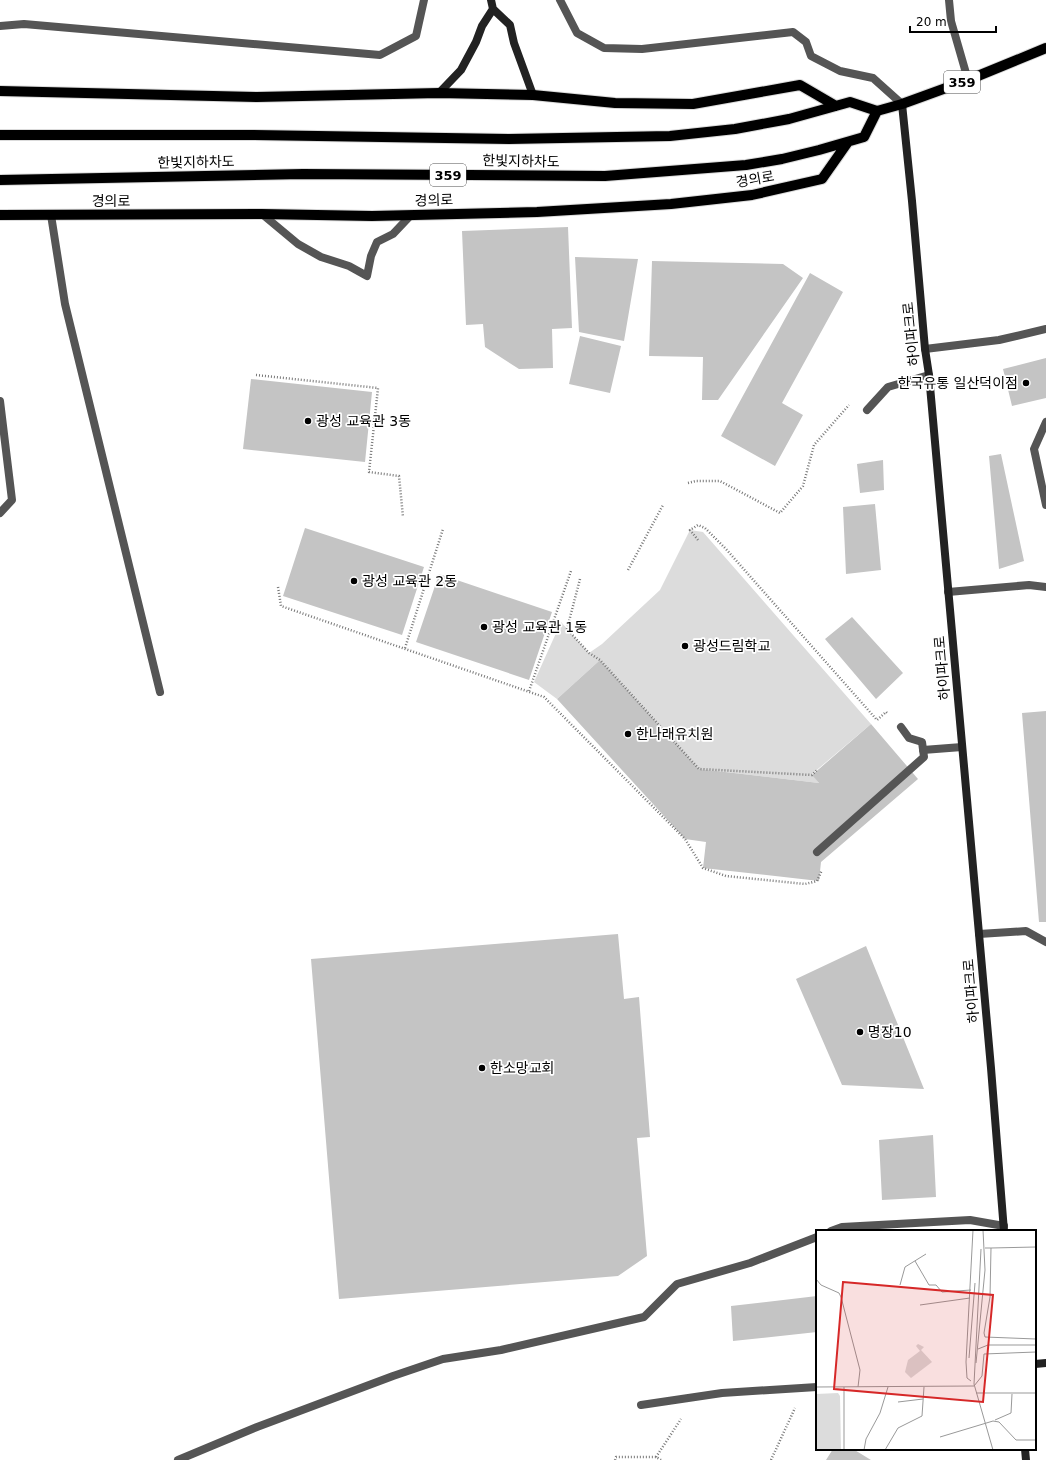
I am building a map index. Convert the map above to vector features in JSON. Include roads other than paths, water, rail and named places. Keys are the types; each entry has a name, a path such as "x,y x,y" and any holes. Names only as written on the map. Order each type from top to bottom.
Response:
{"main road":[{"name":"359","path":"876,111 902,104 968,80 1046,48"},
{"path":"0,91 257,97 439,93 533,95 615,103 693,104 800,86 836,106"},
{"path":"0,135 254,135 509,139 670,136 735,129 789,119 850,102 876,111"},
{"name":"한빛지하차도","path":"0,180 303,174 605,176 746,165 782,159 864,137 876,111"},
{"name":"경의로","path":"0,215 262,214 372,216 552,211 671,204 752,195 822,178 848,142"}],"street":[{"path":"0,26 24,24 380,55 416,36 424,0"},
{"path":"491,0 493,9 510,24 514,43 533,95"},
{"path":"560,0 577,33 604,48 642,48 793,32 806,42 811,56 840,71 873,78 902,104"},
{"path":"949,0 951,21 968,80"},
{"path":"439,93 461,70 476,42 482,26 493,9"},
{"name":"하이파크로","path":"902,104 925,349 929,375 1004,1228"},
{"path":"262,214 298,244 321,257 349,266 367,276 371,256 377,242 393,234 411,215"},
{"path":"51,215 65,304 160,692"},
{"path":"925,349 999,340 1046,329"},
{"path":"867,410 888,387 929,375"},
{"path":"0,401 12,500 0,513"},
{"path":"1046,422 1034,449 1046,505"},
{"path":"948,592 1030,585 1046,587"},
{"path":"816,852 924,757 922,742 910,738 901,727"},
{"path":"923,750 962,747"},
{"path":"979,934 1026,931 1046,942"},
{"path":"834,1230 842,1227 970,1220 1004,1228"},
{"path":"178,1460 257,1427 385,1378 443,1359 501,1350 644,1317 677,1284 750,1263 816,1237"},
{"path":"1036,1364 1046,1363"},
{"path":"642,1405 722,1393 816,1387"},
{"path":"1025,1450 1026,1460"}],"place":[{"name":"한국유통 일산덕이점","path":"1026,383"},
{"name":"광성 교육관 3동","path":"308,421"},
{"name":"광성 교육관 2동","path":"354,581"},
{"name":"광성 교육관 1동","path":"484,627"},
{"name":"광성드림학교","path":"685,646"},
{"name":"한나래유치원","path":"628,734"},
{"name":"명장10","path":"860,1032"},
{"name":"한소망교회","path":"482,1068"}]}
